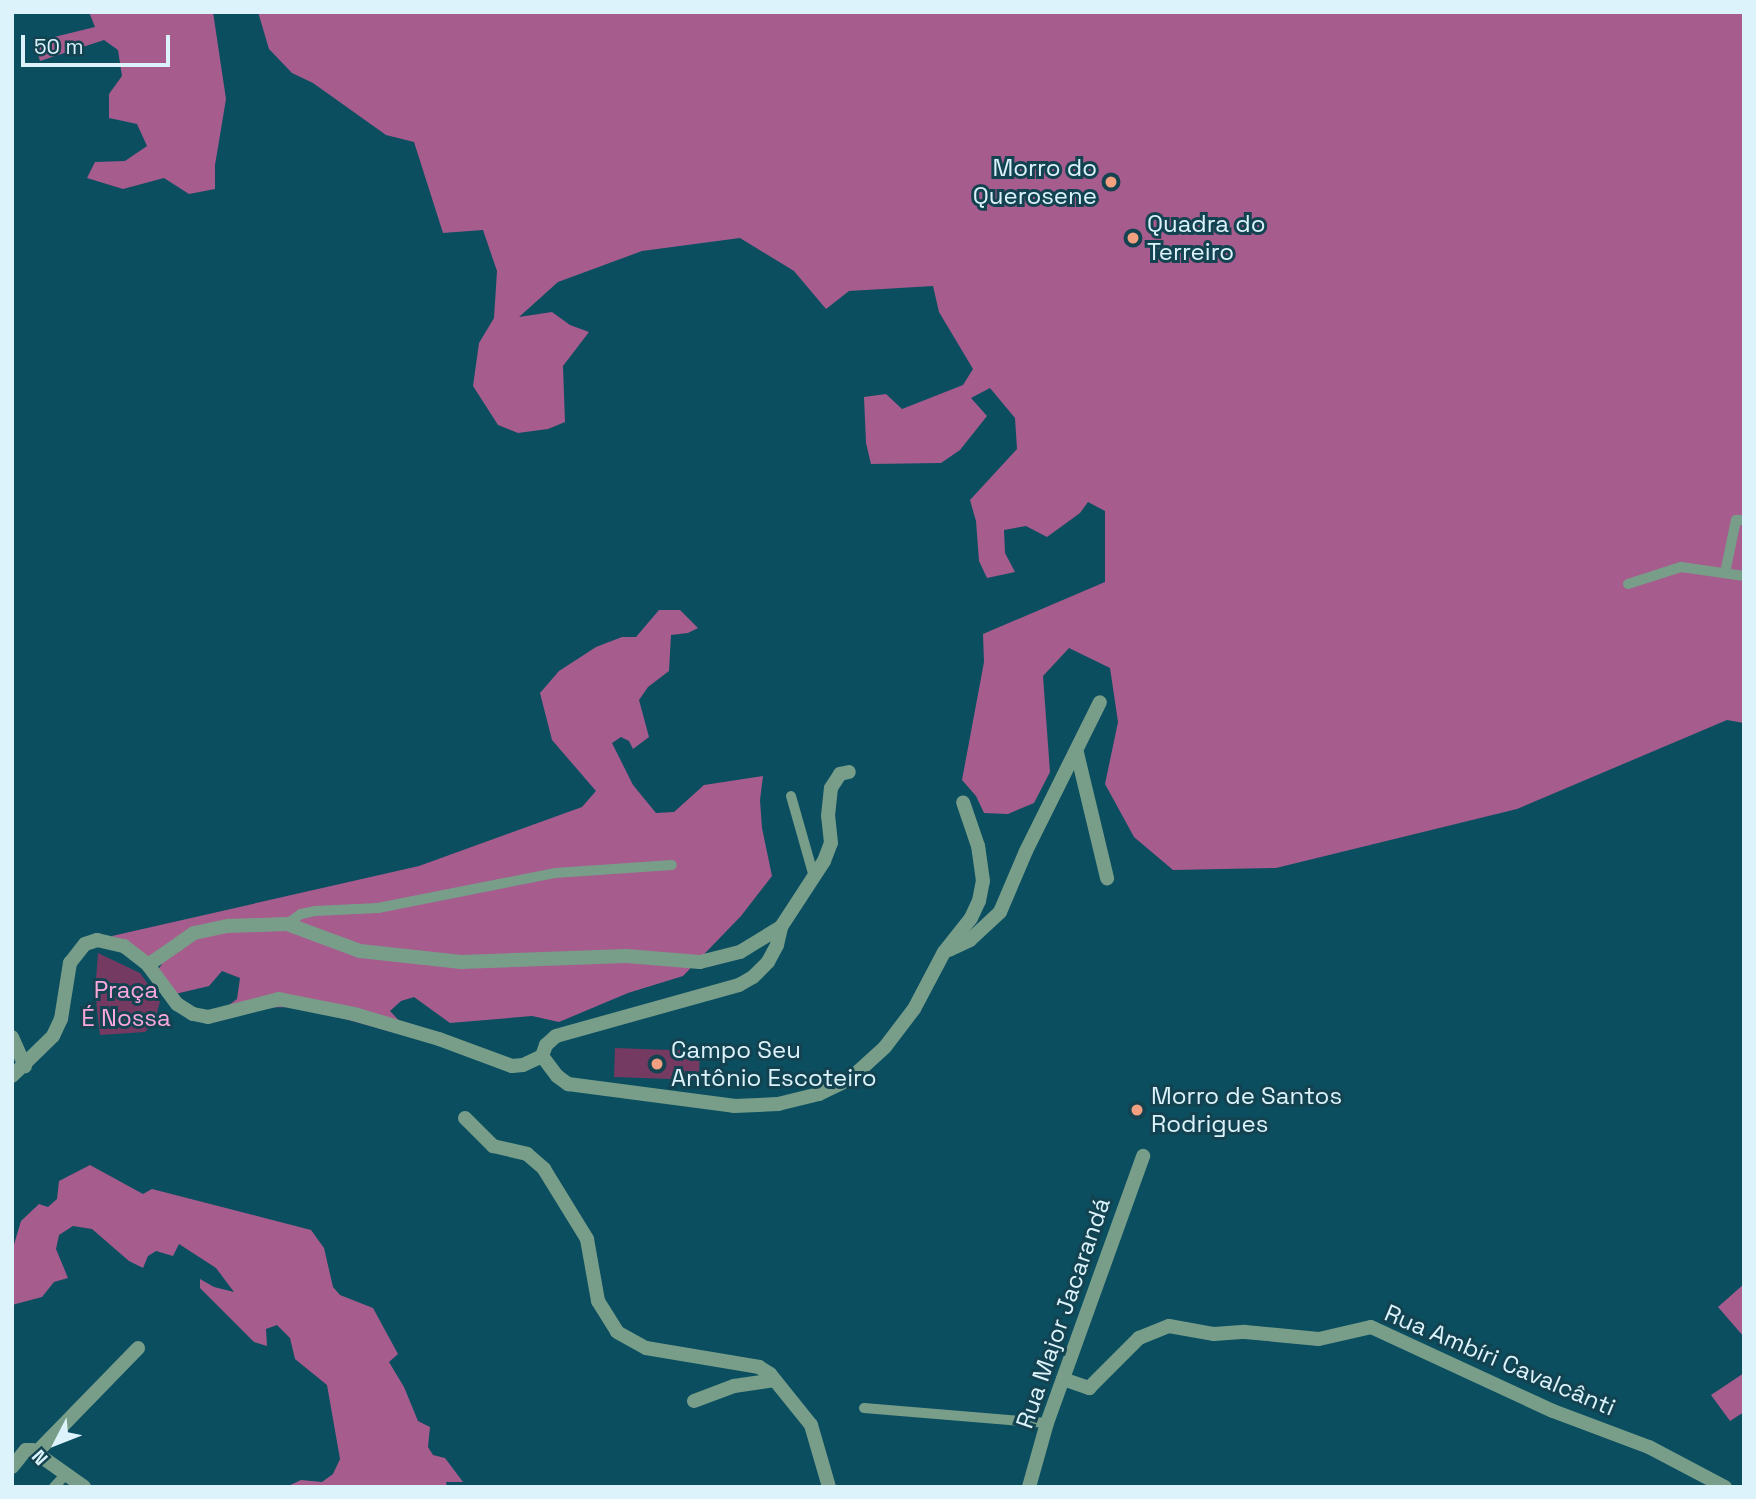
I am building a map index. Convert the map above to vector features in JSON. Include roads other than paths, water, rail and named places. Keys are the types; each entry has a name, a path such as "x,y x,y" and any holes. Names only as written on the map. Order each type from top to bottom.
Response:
{"street":[{"path":"944,952 970,940 1000,912 1100,702"},
{"path":"1077,752 1107,878"},
{"path":"148,965 194,933 228,926 287,924 360,951 461,961 626,956 700,961 740,952 780,927 814,877 831,844 828,817 831,788 840,774 849,772"},
{"path":"542,1056 557,1076 568,1084 734,1106 778,1104 819,1094 850,1079 885,1047 914,1009 944,952 971,918 979,901 983,880 978,846 963,802"},
{"path":"542,1056 545,1045 556,1036 739,985 768,962 777,945 780,927"},
{"path":"12,1076 53,1037 61,1019 70,963 85,944 97,940 113,941 148,965 164,989 192,1014 208,1017 279,999 354,1014 439,1039 512,1066 542,1056"},
{"path":"12,1037 25,1066"},
{"path":"465,1118 493,1146 527,1154 544,1169 587,1240 598,1301 618,1332 646,1348 759,1367 775,1380 811,1425 829,1487"},
{"name":"Rua Major Jacarandá","path":"1029,1487 1047,1423 1143,1156"},
{"name":"Rua Ambíri Cavalcânti","path":"1063,1379 1089,1388 1139,1338 1169,1325 1214,1334 1245,1332 1319,1339 1371,1327 1553,1411 1649,1447 1726,1487"},
{"path":"37,1452 138,1348"},
{"path":"694,1401 734,1386 775,1380"},
{"path":"12,1468 26,1450 37,1452 84,1487"}],"lane":[{"path":"1725,573 1736,520 1744,520"},
{"path":"1628,584 1681,567 1744,576"},
{"path":"791,796 814,877"},
{"path":"287,924 301,914 314,911 378,908 555,873 672,865"},
{"path":"863,1408 1047,1423"},
{"path":"54,1487 67,1473"}],"place":[{"name":"Morro do Querosene","path":"1111,182"},
{"name":"Quadra do Terreiro","path":"1133,238"},
{"name":"Campo Seu Antônio Escoteiro","path":"657,1064"},
{"name":"Morro de Santos Rodrigues","path":"1137,1110"}],"park label":[{"name":"Praça É Nossa","path":"126,1004"}]}
